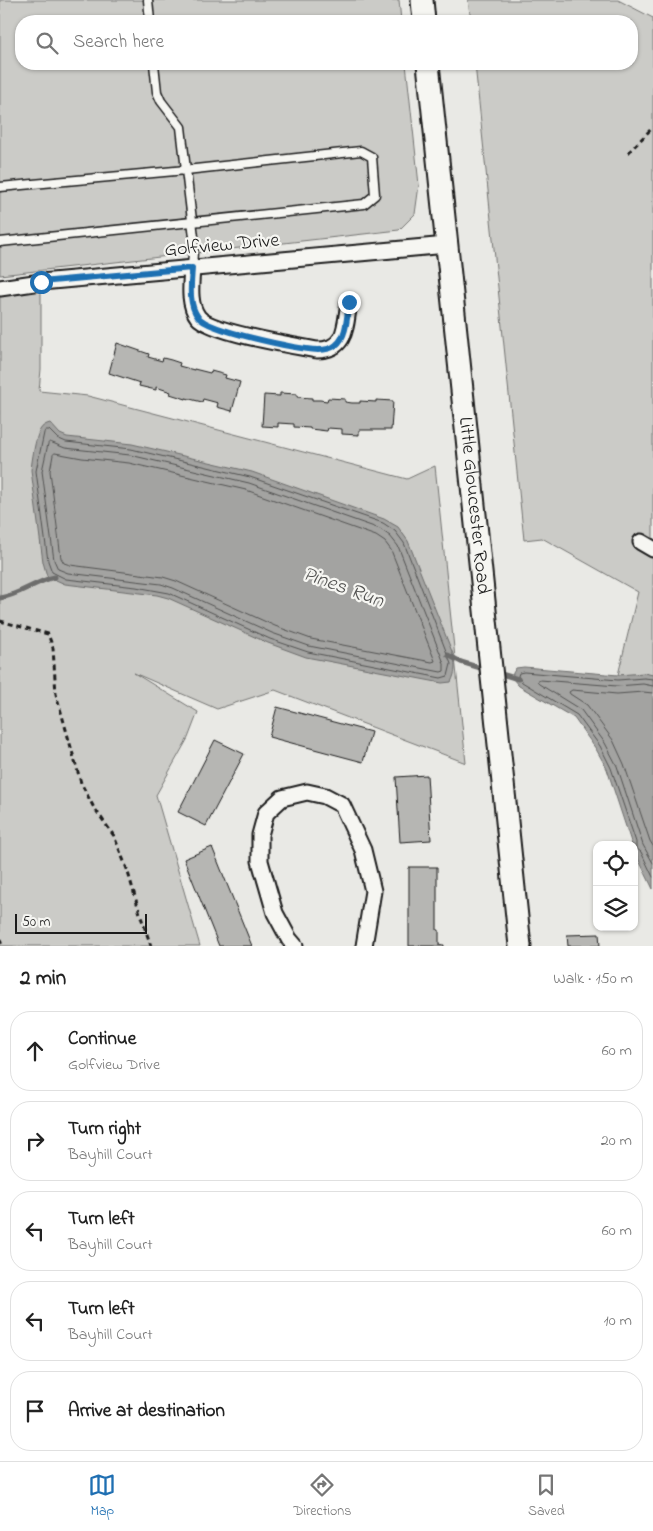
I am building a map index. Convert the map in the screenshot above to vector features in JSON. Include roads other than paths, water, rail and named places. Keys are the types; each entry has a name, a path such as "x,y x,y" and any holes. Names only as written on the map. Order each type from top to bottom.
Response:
{"street":[{"path":"422,0 423,15"},
{"name":"Little Gloucester Road","path":"429,70 520,946"},
{"name":"Golfview Drive","path":"0,288 41,282 447,245"},
{"path":"192,268 191,298 193,309 198,317 203,322 211,325 256,338 317,350 332,348 342,339 349,302"},
{"path":"295,946 288,939 275,913 260,861 260,835 266,814 282,798 306,792 325,796 342,805 363,850 373,891 364,946"}],"lane":[{"path":"148,0 149,15"},
{"path":"155,70 160,101 181,126 194,237 192,268"},
{"path":"0,187 186,170 361,151 372,157 375,195 364,204 0,242"}],"water":[{"path":"50,423 60,434 67,437 132,444 252,472 384,519 398,527 408,541 453,654 455,668 451,682 442,683 306,657 268,643 168,598 65,584 47,576 43,562 31,470 38,434 43,426"},
{"path":"524,667 618,675 644,673 653,675 653,889 638,858 638,841 631,841 607,769 596,749 574,718 519,686 512,678 516,668"}],"waterway":[{"name":"Pines Run","path":"0,598 55,577"},
{"name":"Pines Run","path":"448,655 461,662 487,670"},
{"name":"Pines Run","path":"498,673 518,679"}]}
